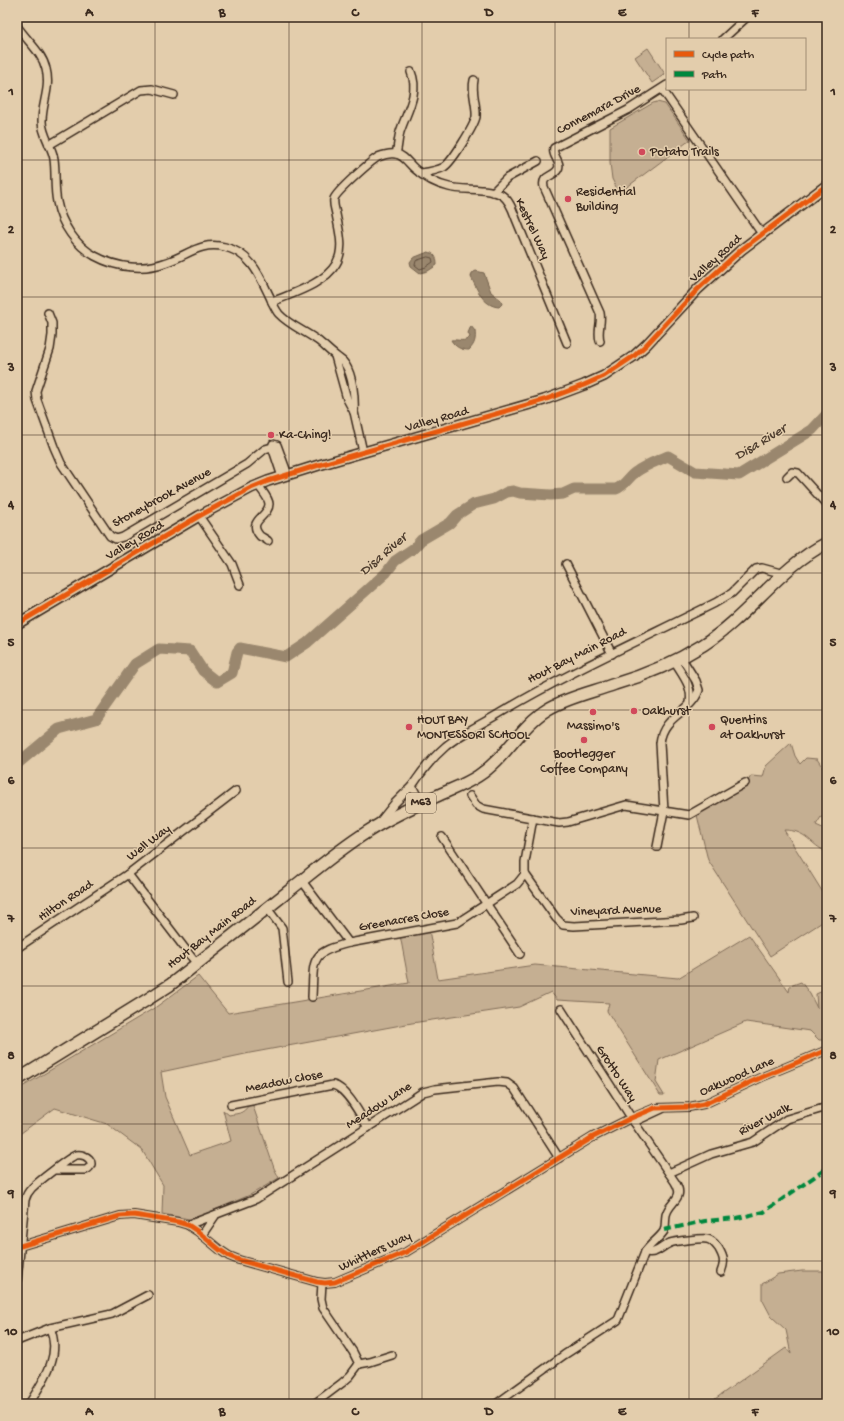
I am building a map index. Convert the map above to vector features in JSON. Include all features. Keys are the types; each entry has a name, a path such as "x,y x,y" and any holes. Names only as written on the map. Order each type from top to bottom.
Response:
{"main road":[{"name":"Hout Bay Main Road","path":"17,1080 170,984 354,840 376,826 480,775 496,762 535,719 548,709 562,702 631,679 677,659 703,645 719,634 809,553 827,543"}],"street":[{"path":"724,38 747,17"},
{"path":"17,26 38,52 46,68 48,89 42,123 54,158 58,208 67,228 76,241 87,251 96,256 116,265 125,267 140,267 167,262 191,250 213,245 225,247 243,255 253,264 272,302 281,315 318,340 335,356 347,399 354,414 363,452"},
{"path":"396,154 400,133 412,102 414,82 411,72"},
{"path":"420,173 442,168 449,163 470,130 476,116 472,88 474,80"},
{"name":"Connemara Drive","path":"600,341 598,334 601,317 600,313 543,185 544,179 558,168 559,164 554,148 628,110 665,87"},
{"path":"49,145 141,90 152,89 174,95"},
{"path":"667,90 762,234"},
{"path":"272,302 326,277 332,271 340,257 342,249 334,206 336,196 376,158 388,154 396,154 402,157 433,182 443,186 493,192 507,178 538,161"},
{"name":"Valley Road","path":"17,624 199,516 236,495 258,485 363,452 544,400 584,386 604,376 634,356 646,345 717,271 762,234 827,185"},
{"name":"Kestrel Way","path":"493,192 503,196 509,204 568,343"},
{"name":"Stoneybrook Avenue","path":"48,313 52,323 52,335 50,349 36,391 37,400 61,463 110,536 116,539 123,536 241,468 265,449 272,447 285,476"},
{"path":"787,477 792,472 798,473 827,505"},
{"path":"258,485 269,504 267,510 256,522 255,526 260,536 268,541"},
{"path":"199,516 232,564 240,585"},
{"path":"566,564 612,654"},
{"name":"Hout Bay Main Road","path":"376,826 394,804 412,786 432,760 452,742 515,704 576,671 721,600 736,589 756,569 762,568 784,574"},
{"path":"657,847 664,811 661,738 665,725 690,703 690,686 677,659"},
{"path":"470,796 476,805 483,809 563,823 626,805 690,815 745,784"},
{"path":"412,786 421,804"},
{"name":"Well Way","path":"196,964 128,874 236,791"},
{"path":"525,874 525,862 533,818"},
{"path":"442,837 520,954"},
{"name":"Hilton Road","path":"17,948 128,874"},
{"name":"Greenacres Close","path":"302,881 349,943 457,923 517,884 525,874"},
{"name":"Vineyard Avenue","path":"525,874 556,918 564,925 574,926 648,922 693,918"},
{"path":"267,908 282,928 288,982"},
{"path":"312,997 313,967 316,958 325,950 349,943"},
{"name":"Grotto Way","path":"496,1404 564,1355 616,1322 645,1252 664,1230 667,1212 679,1194 678,1187 561,1009"},
{"name":"Oakwood Lane","path":"633,1120 652,1108 689,1107 704,1104 762,1076 827,1050"},
{"name":"Meadow Lane","path":"188,1225 215,1216 264,1194 427,1091 494,1082 503,1082 510,1085 514,1088 559,1158"},
{"name":"Meadow Close","path":"231,1105 333,1084 345,1092 368,1128"},
{"name":"River Walk","path":"669,1173 711,1154 753,1142 787,1119 827,1108"},
{"name":"Whittlers Way","path":"19,1246 124,1216 134,1216 178,1222 188,1225 224,1253 238,1260 322,1283 329,1283 342,1280 406,1252 593,1137 633,1120"},
{"path":"17,1281 19,1246 27,1194 36,1184 56,1170"},
{"path":"202,1235 215,1216"},
{"path":"645,1252 656,1252 670,1243 678,1241 707,1239 715,1244 724,1258 721,1272"},
{"path":"322,1283 321,1299 323,1308 354,1352 359,1364"},
{"path":"17,1341 50,1328 112,1314 148,1295"},
{"path":"29,1404 53,1360 54,1340 50,1328"},
{"path":"314,1404 350,1376 359,1364 392,1355"}],"shaded area":[{"path":"648,48 665,74 652,83 635,57"},
{"name":"Potato Trails","path":"657,102 665,104 690,140 619,193 612,179 610,163 610,128"},
{"path":"791,743 795,756 800,764 806,758 817,759 823,768 827,769 827,818 821,817 816,825 827,830 827,852 798,832 784,830 827,899 827,919 770,956 708,860 696,811 748,781 751,776 763,777 766,766"},
{"path":"429,930 438,979 535,965 678,978 749,935 789,992 790,986 801,982 810,994 817,1008 816,994 825,990 827,995 827,1040 819,1040 810,1031 746,1022 659,1060 656,1082 664,1095 660,1095 607,1011 609,1003 557,1000 551,992 519,1007 412,1023 250,1053 161,1072 165,1097 190,1155 231,1141 223,1110 229,1115 239,1113 252,1103 274,1168 279,1178 250,1195 198,1217 189,1219 162,1214 163,1185 142,1150 107,1124 55,1108 17,1136 17,1090 156,1007 198,976 228,1013 409,983 400,935"},
{"path":"802,1271 827,1271 827,1404 708,1404 786,1348 791,1354 786,1330 771,1316 762,1299 762,1284 778,1274"}],"water":[{"path":"428,252 435,256 437,265 428,271 420,273 411,266 410,262 413,258"},
{"path":"476,271 484,273 491,292 501,300 502,304 499,307 489,304 478,292 471,277 472,273"},
{"path":"471,326 475,331 475,341 473,346 469,350 461,349 451,340 468,339 470,337 468,333"}],"waterway":[{"name":"Disa River","path":"17,764 59,729 96,719 135,664 159,649 190,651 203,671 217,682 232,673 237,652 240,648 286,657 307,643 386,573 395,561 414,548 421,540 450,523 457,515 474,504 494,499 507,492 513,491 520,493 551,495 563,494 574,489 616,489 622,486 633,474 647,465 668,456 695,472 739,475 812,430 827,414"}],"marked path":[{"path":"664,1230 705,1221 737,1218 764,1212 827,1168"}],"cycle path":[{"path":"17,624 199,516 251,488 319,465 544,400 604,376 634,356 646,345 698,289 741,250 827,185"},
{"path":"17,1247 120,1216 134,1215 188,1225 220,1250 239,1260 317,1282 335,1282 406,1252 593,1137 631,1118 655,1108 689,1107 704,1104 762,1077 827,1050"}],"place":[{"name":"Potato Trails","path":"642,152"},
{"name":"Residential Building","path":"568,199"},
{"name":"Ka-Ching!","path":"271,435"},
{"name":"Oakhurst","path":"634,711"},
{"name":"Massimo's","path":"593,712"},
{"name":"HOUT BAY MONTESSORI SCHOOL","path":"409,727"},
{"name":"Quentins at Oakhurst","path":"712,727"},
{"name":"Bootlegger Coffee Company","path":"584,740"}]}
